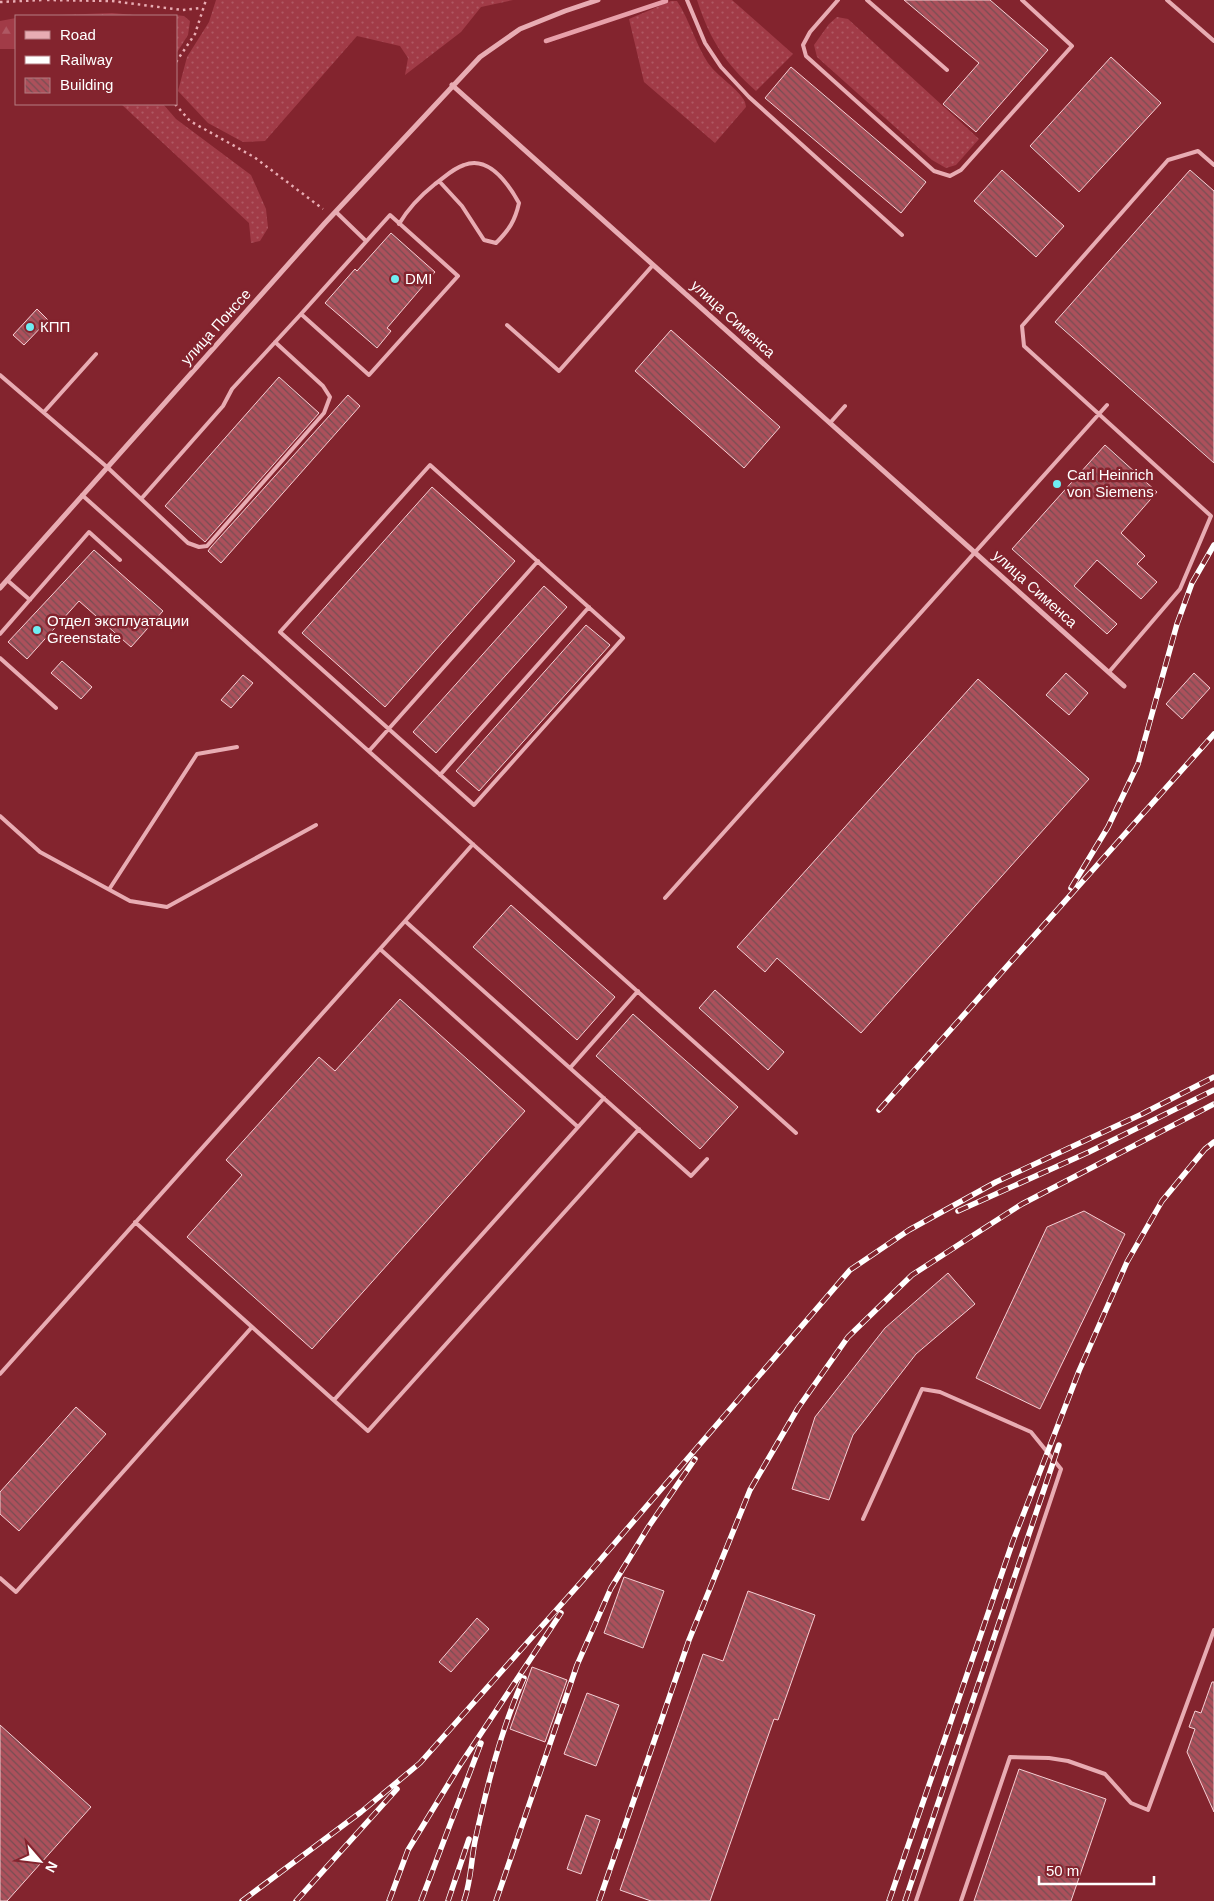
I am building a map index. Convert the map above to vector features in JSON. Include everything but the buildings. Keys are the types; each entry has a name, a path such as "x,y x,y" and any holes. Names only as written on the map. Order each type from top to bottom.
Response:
{"street":[{"path":"452,85 480,57 520,29 564,11 598,0"},
{"name":"улица Понссе","path":"0,588 334,214 452,85"},
{"name":"улица Сименса","path":"452,85 1124,686"}],"lane":[{"path":"687,0 705,44 721,67 749,97 902,235"},
{"path":"838,0 810,32 803,45 806,56 934,171 950,176 961,170 1072,46 1022,0"},
{"path":"867,0 947,70"},
{"path":"1167,0 1214,42"},
{"path":"1109,672 1180,589 1211,516 1024,346 1022,326 1168,160 1198,151 1214,165"},
{"path":"400,224 408,208 446,174 465,164 482,164 500,176 510,187 519,203 509,231 496,243 484,240 462,206 439,181"},
{"path":"334,214 366,241"},
{"path":"142,499 223,406 232,389 390,215 458,276 369,374 302,314"},
{"path":"507,325 559,371 653,264"},
{"path":"0,375 107,467 188,543 199,547 207,546 324,413 330,397 323,386 275,342"},
{"path":"44,412 96,354"},
{"path":"665,898 1107,405"},
{"path":"830,423 845,406"},
{"path":"430,464 538,561 623,638 474,805 280,632 430,464"},
{"path":"82,495 796,1133"},
{"path":"0,634 89,532 120,560"},
{"path":"368,751 538,561"},
{"path":"7,580 30,600"},
{"path":"440,774 589,607"},
{"path":"0,658 56,708"},
{"path":"110,888 197,754 237,747"},
{"path":"0,816 40,852 110,888 130,901 167,907 316,825"},
{"path":"0,1374 474,844"},
{"path":"406,921 692,1176 707,1159"},
{"path":"380,949 578,1127"},
{"path":"570,1068 638,991"},
{"path":"334,1400 604,1098"},
{"path":"135,1222 368,1431 639,1129"},
{"path":"0,1578 16,1592 252,1327"},
{"path":"863,1519 922,1389 940,1392 1031,1432 1061,1469 916,1901"},
{"path":"961,1901 1010,1757 1050,1758 1068,1761 1105,1774 1131,1803 1148,1810 1214,1630"}],"path":[{"path":"0,2 43,0"},
{"path":"47,0 112,1 182,10 202,8"},
{"path":"178,59 195,34 206,0"},
{"path":"176,105 190,121 254,157 334,214"}],"green space":[{"path":"216,0 513,0 481,7 461,32 405,75 408,58 400,46 357,36 265,141 243,142 208,123 178,91 187,57 209,22"},
{"path":"697,0 732,0 793,54 756,91 736,71 720,50 707,27"},
{"path":"671,1 677,1 682,9 699,48 708,63 738,92 745,102 746,107 715,143 644,82 629,19"},
{"path":"112,13 134,15 59,15"},
{"path":"178,15 184,16 190,21 188,35 178,51"},
{"path":"837,17 848,19 979,139 956,165 946,168 932,160 817,57 814,45 829,24"},
{"path":"15,18 15,49 0,49 0,21"},
{"path":"122,105 164,105 176,119 251,175 266,209 268,228 260,241 251,243 249,223"}],"waterway":[{"path":"546,41 666,1"}],"railway":[{"path":"1071,888 1108,827 1138,764 1177,624 1192,583 1214,545"},
{"path":"879,1110 1214,734"},
{"path":"242,1901 361,1812 420,1763 583,1580 850,1270 909,1230 996,1182 1142,1114 1214,1077"},
{"path":"958,1211 1089,1152 1214,1090"},
{"path":"599,1901 689,1640 750,1490 798,1408 848,1337 912,1275 1022,1204 1214,1104"},
{"path":"889,1901 1013,1541 1079,1371 1127,1262 1162,1201 1205,1149 1214,1142"},
{"path":"905,1901 1059,1445"},
{"path":"496,1901 577,1665 611,1588 649,1526 695,1459"},
{"path":"389,1901 408,1850 460,1765 561,1613"},
{"path":"464,1901 470,1878 475,1841 490,1779 508,1717 524,1678"},
{"path":"421,1901 481,1743"},
{"path":"296,1901 397,1789"},
{"path":"448,1901 469,1839"}],"place":[{"name":"DMI","path":"395,279"},
{"name":"КПП","path":"30,327"},
{"name":"Carl Heinrich von Siemens","path":"1057,484"},
{"name":"Отдел эксплуатации Greenstate","path":"37,630"}]}
